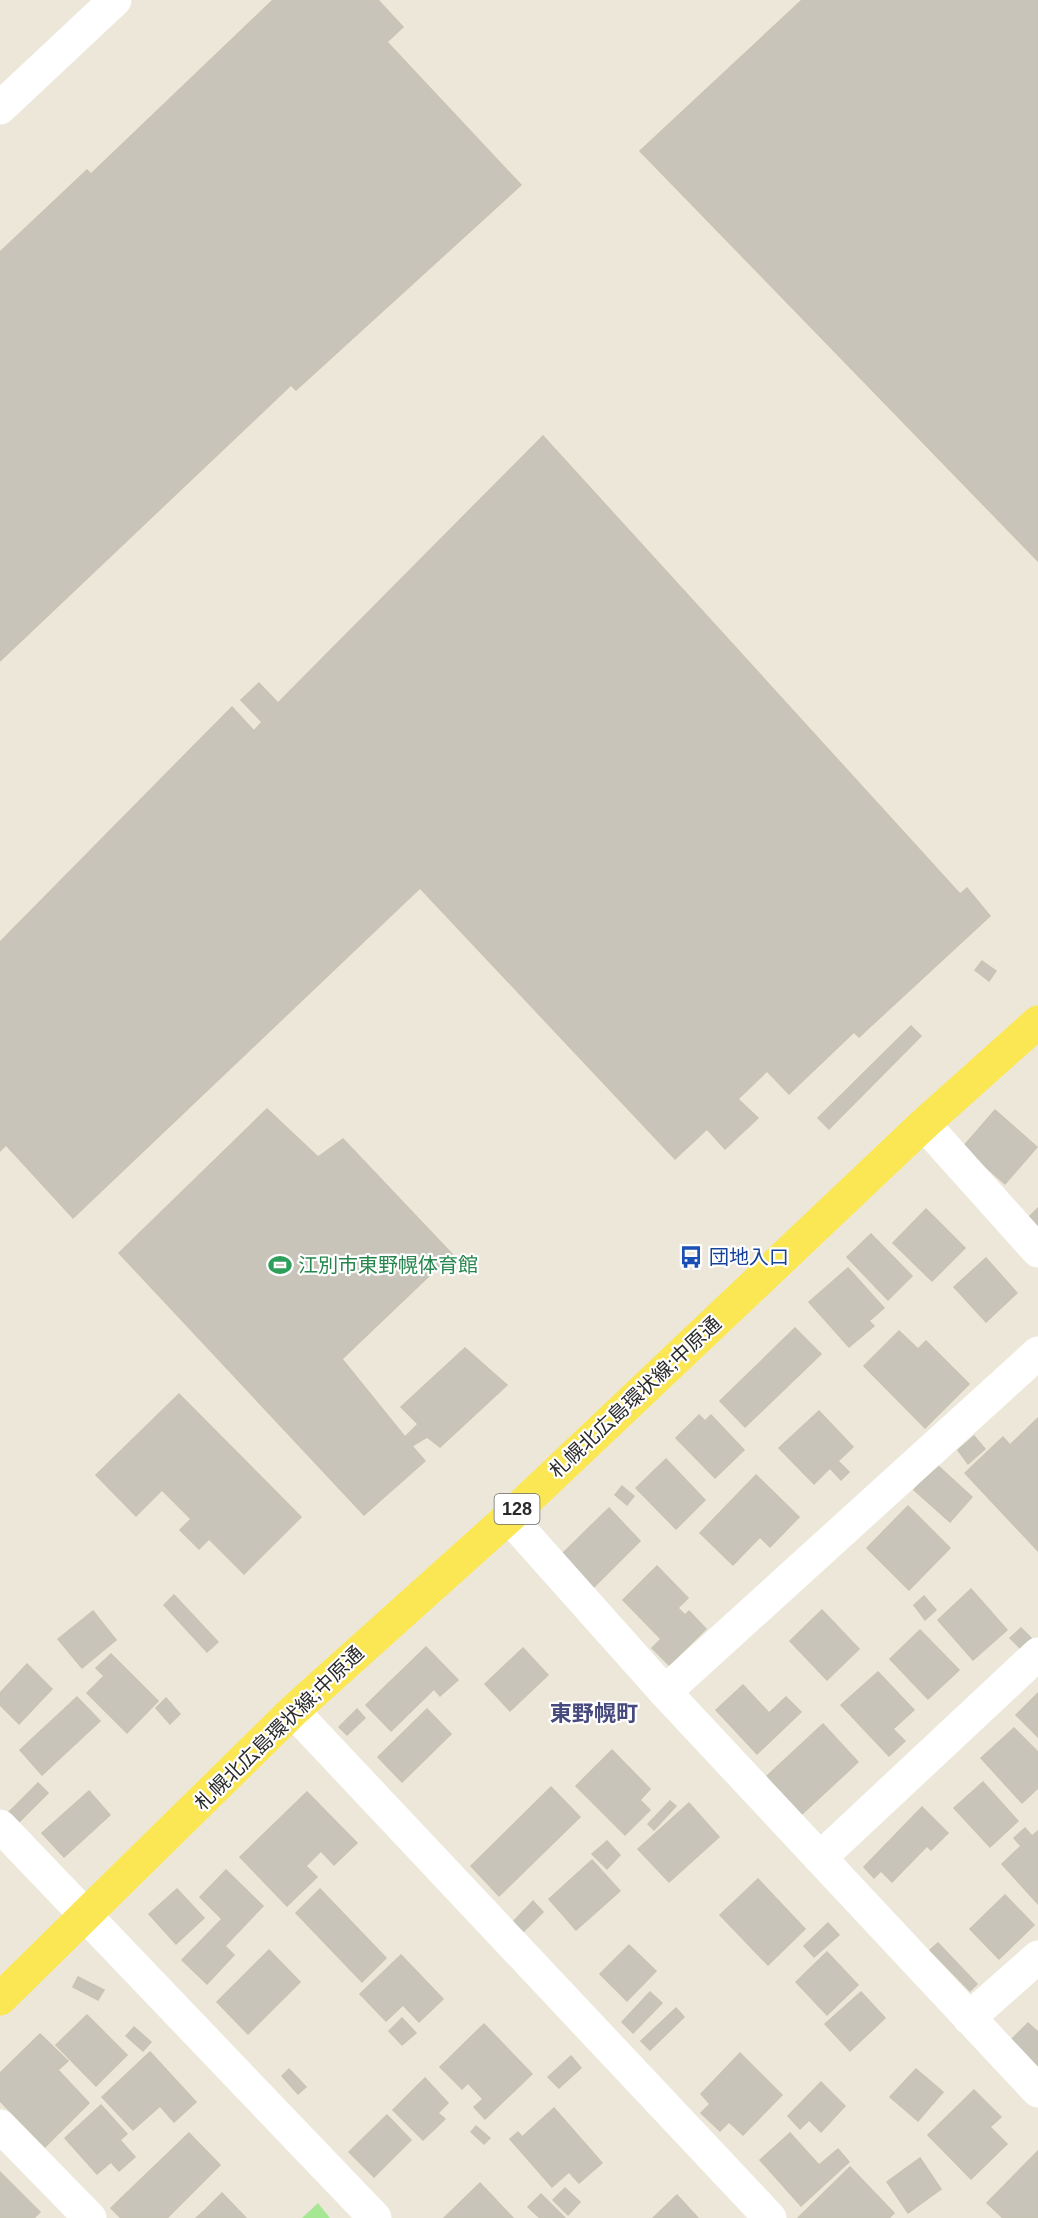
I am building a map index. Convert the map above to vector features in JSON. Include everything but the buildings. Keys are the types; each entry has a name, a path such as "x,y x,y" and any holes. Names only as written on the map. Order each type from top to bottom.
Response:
{"main road":[{"name":"札幌北広島環状線;中原通","path":"0,1999 293,1711 509,1517 924,1124 1038,1022"}],"street":[{"path":"0,108 115,0"},
{"path":"924,1124 1038,1251"},
{"path":"665,1692 1038,1353"},
{"path":"509,1517 665,1692 1038,2091"},
{"path":"820,1858 1038,1654"},
{"path":"293,1711 770,2218"},
{"path":"0,1826 375,2218"},
{"path":"969,2018 1038,1957"},
{"path":"0,2126 90,2218"}],"green space":[{"path":"318,2203 330,2218 302,2218"}],"place":[{"name":"団地入口","path":"691,1257"},
{"name":"江別市東野幌体育館","path":"280,1265"}],"district":[{"name":"東野幌町","path":"594,1713"}]}
